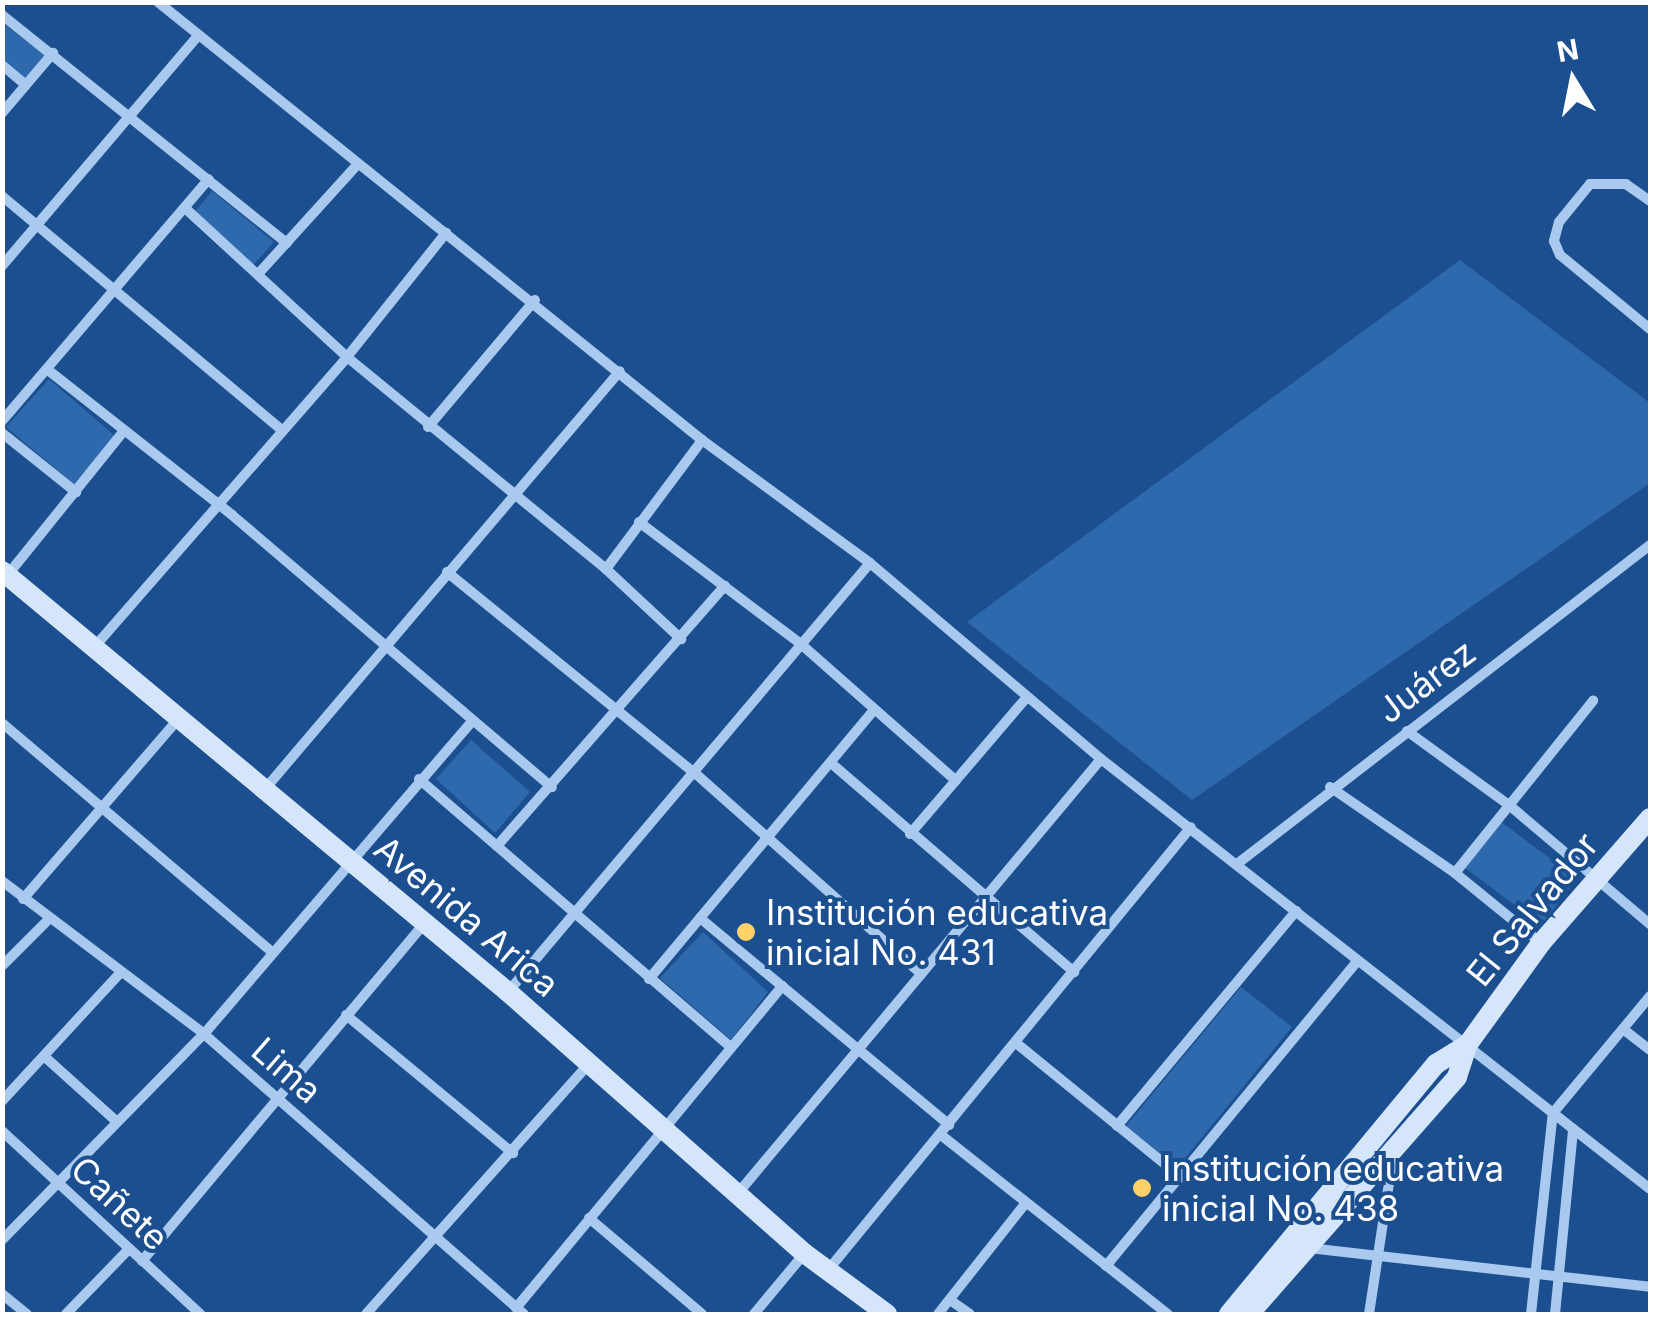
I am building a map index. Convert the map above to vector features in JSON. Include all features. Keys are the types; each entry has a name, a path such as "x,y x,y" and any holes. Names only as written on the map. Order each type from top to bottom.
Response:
{"street":[{"path":"158,2 358,164 535,300 702,440 870,563 1101,758 1650,1188"},
{"path":"2,15 287,243"},
{"path":"2,266 198,36"},
{"path":"2,113 53,53"},
{"path":"2,65 26,85"},
{"path":"259,273 358,164"},
{"path":"2,420 209,179"},
{"path":"1650,201 1626,184 1590,184 1559,222 1554,241 1560,254 1650,330"},
{"path":"2,196 278,428"},
{"path":"185,208 348,357 510,494 606,569 681,639"},
{"path":"97,644 278,428 348,357 446,232"},
{"path":"428,426 535,300"},
{"path":"48,370 215,504 471,723 552,787"},
{"path":"265,789 510,494 620,372"},
{"path":"4,576 124,431"},
{"path":"2,433 76,492"},
{"path":"606,569 702,440"},
{"path":"639,522 802,644 956,781"},
{"name":"Juárez","path":"1236,864 1330,787 1650,545"},
{"path":"508,992 696,774 870,563"},
{"path":"447,572 696,774 922,974"},
{"name":"Avenida Arica","path":"4,576 97,644 182,715 508,992 804,1253 887,1314"},
{"path":"497,846 621,711 725,586"},
{"path":"910,834 1026,698"},
{"path":"1455,873 1593,701"},
{"path":"649,979 873,711"},
{"path":"23,899 182,715"},
{"path":"2,723 272,952"},
{"path":"2,1240 204,1034 471,723"},
{"path":"1407,731 1508,805 1650,924"},
{"path":"739,1192 1101,758"},
{"path":"831,763 1074,972"},
{"path":"419,780 572,916 731,1048"},
{"path":"1330,787 1455,873 1540,943"},
{"name":"El Salvador","path":"1229,1314 1298,1248 1456,1077 1468,1044 1540,943 1650,818"},
{"path":"829,1269 1191,827"},
{"name":"Lima","path":"2,881 119,974 204,1034 517,1308"},
{"path":"1117,1126 1296,911"},
{"path":"700,918 949,1124"},
{"path":"2,966 48,920"},
{"path":"142,1262 280,1102 346,1015 426,923"},
{"path":"1106,1266 1358,960"},
{"path":"2,1102 119,974"},
{"path":"499,1314 517,1308 782,986"},
{"path":"1531,1314 1552,1113 1650,996"},
{"path":"346,1015 513,1154"},
{"path":"1624,1028 1650,1050"},
{"path":"1016,1043 1181,1177"},
{"name":"El Salvador","path":"1249,1314 1436,1064 1468,1044"},
{"path":"45,1056 116,1121"},
{"path":"366,1314 440,1238 590,1064"},
{"path":"1554,1314 1573,1129"},
{"name":"Cañete","path":"2,1131 200,1314"},
{"path":"942,1135 1168,1314"},
{"path":"1369,1314 1374,1256 1396,1143"},
{"path":"938,1314 1025,1204"},
{"path":"589,1218 702,1314"},
{"path":"1298,1248 1650,1287"},
{"path":"66,1314 128,1250"},
{"path":"754,1314 804,1253"},
{"path":"2,1294 27,1314"},
{"path":"950,1300 970,1314"}],"shaded area":[{"path":"2,23 46,56 26,80 3,61"},
{"path":"212,191 274,242 249,270 189,219"},
{"path":"1460,260 1650,403 1650,483 1192,800 967,622"},
{"path":"49,379 116,437 74,484 6,427"},
{"path":"471,740 530,792 495,833 436,779"},
{"path":"1500,821 1577,879 1541,925 1464,867"},
{"path":"703,932 768,992 731,1040 660,978"},
{"path":"1241,987 1292,1027 1178,1167 1126,1126"}],"place":[{"name":"Institución educativa inicial No. 431","path":"746,932"},
{"name":"Institución educativa inicial No. 438","path":"1142,1188"}]}
